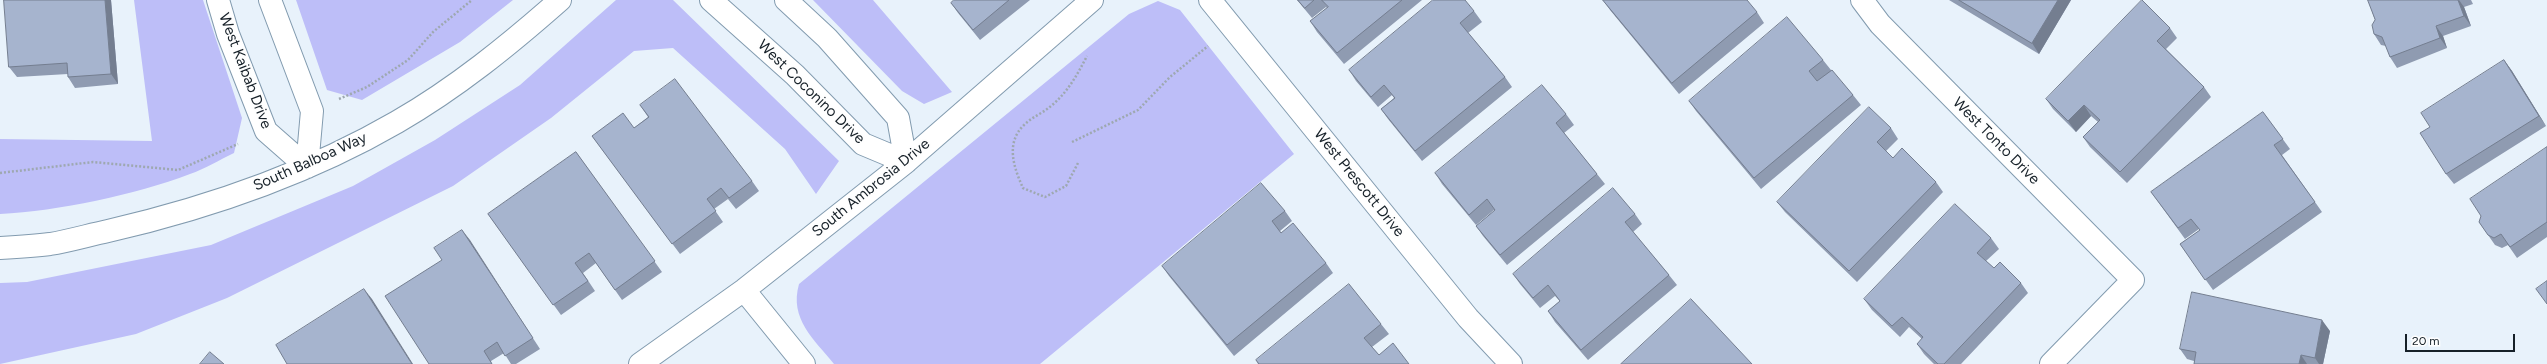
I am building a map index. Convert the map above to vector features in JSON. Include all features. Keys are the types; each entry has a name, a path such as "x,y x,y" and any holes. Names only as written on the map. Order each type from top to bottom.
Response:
{"street":[{"name":"West Kaibab Drive","path":"218,0 228,34 266,131 307,167"},
{"path":"270,0 312,111 307,167"},
{"name":"South Balboa Way","path":"0,248 51,244 130,226 194,208 307,167 397,122 474,72 560,0"},
{"name":"West Coconino Drive","path":"711,0 795,75 863,144 906,162"},
{"path":"786,0 827,38 898,118 906,162"},
{"name":"South Ambrosia Drive","path":"640,364 744,290 906,162 1092,0"},
{"name":"West Prescott Drive","path":"1210,0 1468,318 1511,364"},
{"name":"West Tonto Drive","path":"1862,0 1880,24 2132,280 2051,364"},
{"path":"744,290 804,364"}],"path":[{"path":"312,111 368,87 408,60 433,32 472,0"},
{"path":"1072,142 1138,110 1170,77 1231,26"},
{"path":"1078,163 1066,186 1045,197 1023,188 1014,170 1012,147 1023,126 1052,106 1073,82 1087,56"},
{"path":"0,173 93,162 178,170 266,131"}],"shaded area":[{"path":"134,0 203,0 242,118 234,153 196,172 145,189 71,206 0,214 0,139 152,141"},
{"path":"296,0 513,0 460,42 362,100 327,90"},
{"path":"616,0 673,0 839,161 816,194 785,149 673,48 634,51 551,118 453,186 227,298 136,334 0,364 0,283 27,282 211,245 353,186 435,140 520,85"},
{"path":"813,0 873,0 952,92 924,104 902,91"},
{"path":"1158,1 1180,10 1294,154 1040,364 834,364 805,328 800,318 797,308 799,284 1129,14"}],"building":[{"path":"4,0 105,0 111,74 68,77 67,63 9,67"},
{"path":"954,0 1009,0 973,30 951,3"},
{"path":"1298,0 1314,0 1305,8"},
{"path":"1322,0 1402,0 1337,53 1310,21 1328,7"},
{"path":"1433,0 1465,0 1474,11 1460,23 1505,77 1415,151 1381,109 1395,98 1384,85 1371,97 1349,70"},
{"path":"1603,0 1747,0 1757,12 1672,83"},
{"path":"1959,0 2058,0 2032,43"},
{"path":"2142,0 2170,28 2157,41 2204,87 2120,172 2083,137 2100,120 2084,105 2068,121 2046,99"},
{"path":"2368,0 2458,0 2464,16 2436,26 2440,38 2390,57 2382,37 2374,34 2372,25 2375,20"},
{"path":"1787,17 1823,60 1809,71 1817,81 1832,70 1853,95 1754,178 1689,101"},
{"path":"2504,60 2539,116 2446,174 2420,133 2430,127 2421,113"},
{"path":"675,79 752,181 729,198 721,188 707,199 716,211 672,244 592,136 623,113 634,128 649,117 640,105"},
{"path":"1542,85 1566,114 1556,123 1597,174 1500,255 1476,226 1495,210 1487,199 1469,215 1435,173"},
{"path":"1869,107 1891,128 1877,142 1893,158 1902,148 1936,182 1849,271 1777,202"},
{"path":"2263,112 2283,139 2274,145 2315,202 2205,280 2180,244 2200,230 2191,219 2178,228 2151,192"},
{"path":"2547,147 2547,222 2510,247 2501,234 2494,238 2488,235 2479,222 2481,216 2470,199"},
{"path":"576,152 655,261 615,290 589,253 575,263 588,281 553,305 488,214"},
{"path":"1261,183 1285,211 1272,221 1281,233 1293,223 1326,263 1227,345 1162,266"},
{"path":"1613,188 1635,214 1625,222 1669,275 1581,350 1548,311 1560,301 1548,285 1533,298 1513,274"},
{"path":"1955,204 1991,238 1977,253 1994,268 2000,262 2021,283 1944,364 1938,364 1917,344 1923,337 1902,317 1892,326 1864,299"},
{"path":"462,230 533,338 505,356 497,342 484,351 492,364 429,364 385,296 442,260 434,248"},
{"path":"2547,281 2547,304 2536,289"},
{"path":"1349,284 1381,324 1364,338 1379,355 1393,343 1409,364 1259,364 1256,360"},
{"path":"364,289 412,364 287,364 276,345"},
{"path":"2192,292 2322,320 2315,358 2301,355 2299,364 2194,364 2196,352 2180,349"},
{"path":"1691,299 1752,364 1621,364"},
{"path":"210,352 224,364 200,364"}]}
